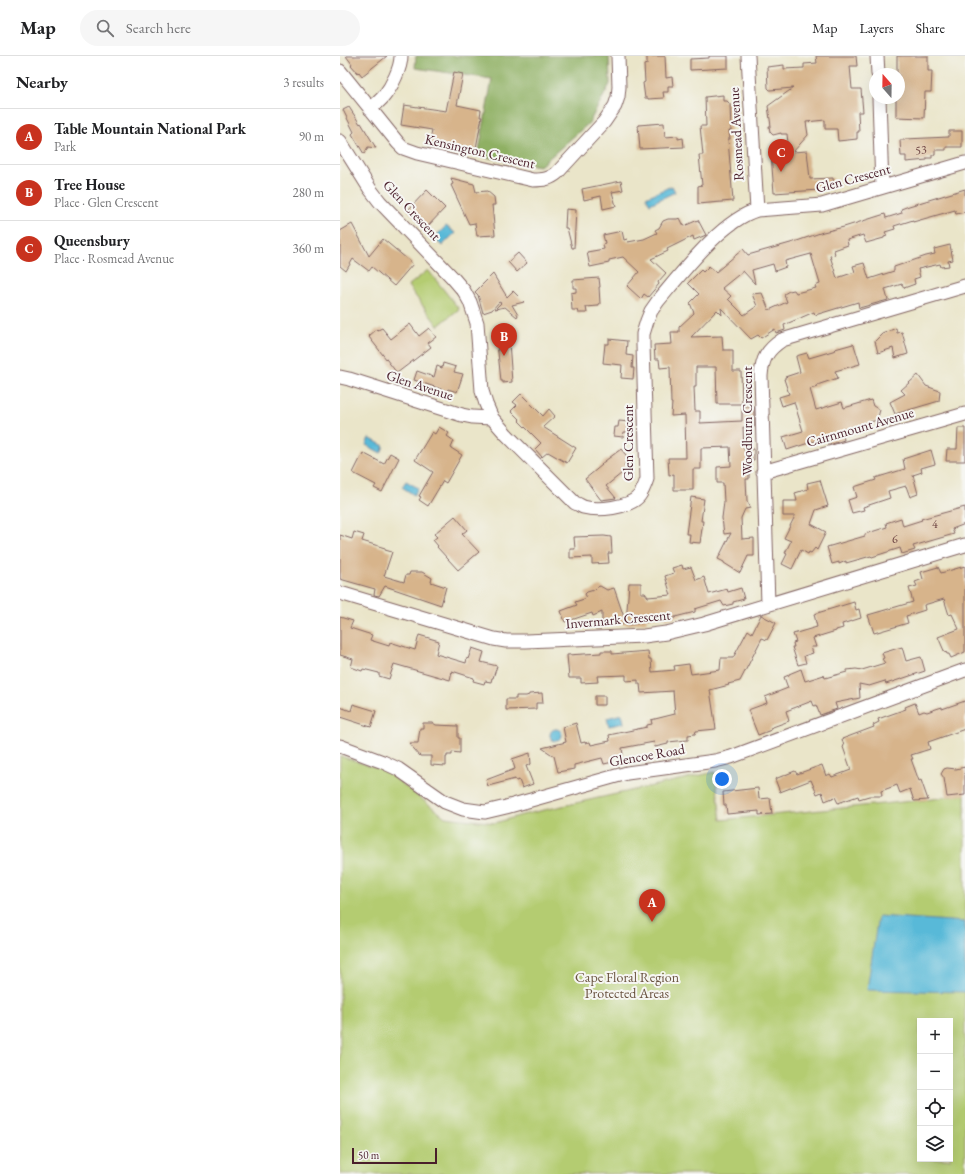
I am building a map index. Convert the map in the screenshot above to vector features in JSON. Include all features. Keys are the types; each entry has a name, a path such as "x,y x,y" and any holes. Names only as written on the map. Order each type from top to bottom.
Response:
{"street":[{"path":"340,71 370,109 389,89 399,70 401,56"},
{"name":"Kensington Crescent","path":"370,109 398,143 410,151 534,180 546,179 552,177 610,115 618,97 618,56"},
{"name":"Rosmead Avenue","path":"748,56 757,210"},
{"path":"877,56 878,68"},
{"path":"879,104 882,187"},
{"name":"Glen Crescent","path":"340,142 380,202 464,291 470,302 477,323 482,391 492,418 575,503 589,508 606,508 628,504 639,496 644,488 647,479 642,355 643,334 651,311 658,301 707,246 735,221 748,213 757,210 822,205 965,163"},
{"name":"Woodburn Crescent","path":"768,604 761,372 764,358 772,348 782,340 965,286"},
{"name":"Glen Avenue","path":"340,377 349,378 462,415 492,418"},
{"name":"Cairnmount Avenue","path":"763,472 965,414"},
{"name":"Invermark Crescent","path":"340,593 494,639 506,641 644,636 666,633 704,624 965,545"},
{"name":"Glencoe Road","path":"340,746 398,769 445,802 463,809 485,812 506,808 627,773 715,761 731,757 965,670"}],"green space":[{"path":"416,56 609,56 610,84 589,123 540,166 478,156 492,79 415,68"},
{"path":"428,270 459,309 438,326 408,286"},
{"name":"Cape Floral Region Protected Areas","path":"340,756 384,770 445,817 495,823 522,815 715,772 721,820 933,799 965,794 965,1174 340,1174"}],"water":[{"path":"672,186 675,192 650,204 646,197"},
{"path":"446,226 455,233 442,246 434,238"},
{"path":"369,438 384,446 381,453 366,445"},
{"path":"406,481 418,488 414,495 402,487"},
{"path":"622,714 624,723 609,726 607,718"},
{"path":"554,729 558,729 562,735 558,741 554,741 550,737 550,733"},
{"path":"878,916 965,922 965,992 867,990"}],"building":[{"path":"346,56 387,56 362,76 351,65 352,64"},
{"path":"647,56 665,56 666,78 672,77 673,86 668,86 668,92 663,92 664,98 645,98 643,83 645,82 644,65 647,64"},
{"path":"709,56 728,56 728,68 690,70 690,59 709,58"},
{"path":"816,56 856,56 857,66 850,66 852,89 861,89 863,112 858,112 859,132 857,132 857,139 838,141 837,129 825,129 825,120 806,122 808,135 793,152 807,151 810,179 833,178 834,189 774,193 771,154 789,152 787,134 781,133 773,135 770,132 769,126 771,126 768,106 793,88 770,90 768,88 767,67 784,65 784,69 804,68 804,64 817,63"},
{"path":"897,56 928,56 928,71 932,71 931,92 925,92 924,118 896,117 896,104 905,104 905,68 897,68"},
{"path":"454,72 463,74 457,105 481,110 480,117 482,117 475,153 439,146 439,148 429,146 432,130 401,125 404,105 446,111"},
{"path":"723,95 723,101 727,101 730,104 731,131 729,131 730,139 728,139 733,201 698,204 698,186 702,185 699,155 703,155 700,126 706,126 705,97"},
{"path":"349,107 360,124 361,123 376,148 368,147 364,154 352,134 354,132 343,110"},
{"path":"664,123 665,137 678,136 678,139 683,138 684,147 640,149 638,125"},
{"path":"949,131 962,131 962,147 946,147 946,150 935,150 935,155 932,155 932,158 927,158 927,160 906,162 906,156 901,156 900,140 949,137"},
{"path":"451,178 474,184 476,192 487,191 494,197 495,205 492,205 495,235 477,236 475,223 469,224 451,185 453,184"},
{"path":"621,181 623,190 612,192 616,206 603,209 601,196 584,200 582,189"},
{"path":"965,189 965,212 956,214 955,210 913,222 913,220 894,226 895,229 885,232 887,236 884,238 866,243 863,235 847,240 848,245 834,250 835,255 830,256 837,278 855,272 853,266 864,263 869,279 894,271 894,267 935,254 934,249 950,245 953,260 948,261 949,266 941,267 940,264 918,269 920,277 914,279 915,284 904,288 902,284 885,289 888,300 859,308 858,302 815,315 814,312 784,325 785,330 776,333 775,329 761,338 758,335 751,339 721,308 722,315 717,310 691,337 722,336 723,350 733,350 733,371 741,371 742,404 717,404 716,367 696,367 696,387 694,387 695,411 700,411 700,423 742,421 742,407 754,407 754,427 743,427 744,450 754,449 754,460 749,460 749,479 746,479 747,501 751,508 745,509 741,518 742,539 754,538 754,556 748,556 740,573 718,559 731,533 724,534 722,518 724,502 723,483 717,483 717,467 731,466 730,447 701,448 701,469 693,469 693,490 674,490 674,474 669,475 668,458 686,458 685,415 671,416 672,403 670,367 660,368 659,359 655,359 654,345 672,344 671,332 679,332 679,327 694,313 690,303 699,294 688,283 701,270 703,272 709,266 716,272 743,249 748,255 885,214 886,218 902,213 901,209","holes":["811,254 820,284 815,286 816,288 796,293 794,290 789,291 784,294 787,302 769,310 762,293 752,294 757,306 744,315 728,299 731,296 722,288 743,271 755,284 752,270 773,264 775,271 786,267 785,261"]},
{"path":"427,190 445,208 426,228 408,210"},
{"path":"566,209 576,210 574,248 572,248 567,228 565,228"},
{"path":"680,218 684,226 698,220 706,235 694,240 693,236 651,259 666,273 648,297 644,294 641,299 627,286 639,272 623,257 609,260 609,263 590,267 587,252 604,249 603,244 605,243 603,235 622,231 624,240 627,239 628,242 644,239 657,233 655,230 659,228 663,221"},
{"path":"352,224 369,256 383,239 413,264 394,286 372,267 369,271 353,259 346,271 340,266 340,231"},
{"path":"518,253 527,263 517,272 508,262"},
{"path":"493,274 507,297 513,291 524,302 512,305 518,315 517,317 505,307 495,309 501,303 499,302 492,310 483,313 478,295 475,292"},
{"path":"599,278 600,304 598,304 598,306 586,307 587,313 578,313 577,310 572,310 571,293 576,292 576,288 573,288 573,280"},
{"path":"410,324 419,336 429,328 436,337 428,343 431,347 397,373 369,336 377,329 382,328 391,339"},
{"path":"896,328 897,333 902,332 908,354 895,358 893,348 878,353 875,341 882,334"},
{"path":"609,339 627,341 626,355 633,356 633,379 621,378 622,365 603,363 605,344 609,344"},
{"path":"509,342 512,382 503,383 503,381 501,381 497,343"},
{"path":"853,344 860,364 835,371 838,378 810,389 816,410 842,402 844,408 871,400 873,406 880,410 877,420 850,428 851,433 843,436 844,440 829,445 827,437 787,450 783,437 803,431 794,402 782,406 779,397 789,394 784,379 785,377 800,372 796,356 807,353 809,358"},
{"path":"443,363 456,367 454,372 463,374 457,392 448,389 447,391 414,380 417,371 434,377 437,366 442,368"},
{"path":"918,375 926,386 940,391 939,401 895,414 890,402 905,394 901,390"},
{"path":"521,394 543,416 549,409 555,416 543,427 576,448 567,463 548,452 542,457 535,449 541,443 511,411 517,405 513,402"},
{"path":"619,421 629,422 627,432 624,432 623,437 614,436 615,427 618,427"},
{"path":"439,427 449,433 447,436 454,441 451,448 462,455 446,483 443,481 428,506 419,500 421,497 419,496 433,472 415,460 432,432 435,434"},
{"path":"958,428 965,428 965,461 946,461 947,449 957,449"},
{"path":"621,449 630,460 624,465 627,469 606,486 616,498 601,500 585,479 602,465 601,464"},
{"path":"931,450 935,464 921,468 922,472 913,475 918,494 910,497 906,486 888,491 890,498 863,507 864,510 852,513 848,500 857,497 854,487 876,480 875,478 905,469 903,459"},
{"path":"363,453 384,464 390,453 399,458 382,492 374,488 376,485 353,473"},
{"path":"820,480 828,506 816,510 811,524 826,532 817,550 815,548 808,554 801,550 792,569 782,564 787,554 785,553 791,541 784,538 795,516 783,516 783,501 797,501 795,493 808,489 807,483"},
{"path":"691,497 704,499 700,543 689,542 690,534 686,534"},
{"path":"965,507 965,524 952,529 954,534 913,546 915,550 902,554 900,548 872,557 846,563 846,561 839,564 839,562 832,564 827,547 865,536 865,534 887,527 886,523 901,518 903,526 922,520 921,519"},
{"path":"455,516 467,530 462,534 479,552 458,570 437,547 438,546 433,540 437,537 434,534"},
{"path":"354,532 364,535 362,541 385,548 385,550 392,552 384,576 404,582 406,575 409,575 410,572 422,572 432,578 431,582 446,587 441,605 385,586 379,596 374,595 375,589 340,579 340,535 352,539"},
{"path":"574,537 611,537 612,553 608,553 609,563 592,564 592,557 570,558 570,549 575,549"},
{"path":"682,565 683,569 691,567 696,580 704,577 709,594 727,589 728,592 741,588 744,599 724,606 721,601 695,609 695,612 675,618 665,619 665,616 646,618 647,622 626,625 602,625 602,612 593,616 592,613 565,622 561,611 577,605 575,602 587,598 585,594 587,592 600,586 607,590 614,588 626,623 629,583 641,583 641,593 645,593 648,597 671,595 665,576 674,573 672,568"},
{"path":"965,566 965,652 951,658 949,654 946,652 945,653 938,637 959,629 952,614 949,615 944,599 924,605 925,610 906,616 908,623 874,633 868,615 913,602 909,588 917,586 915,582 923,579 921,572 938,567 941,573"},
{"path":"854,602 856,610 859,609 861,618 842,624 843,628 836,631 813,638 816,647 811,647 813,653 804,656 806,663 798,665 792,647 794,647 793,643 796,642 793,634 817,627 814,614"},
{"path":"761,615 776,623 767,640 762,638 740,681 710,690 716,729 696,731 695,734 688,735 688,740 668,742 668,744 655,747 654,742 622,748 623,755 612,757 613,762 604,764 602,758 574,765 574,769 558,772 554,756 542,748 566,742 563,727 576,723 581,743 590,742 591,745 610,741 609,735 647,727 647,725 652,724 651,720 675,714 673,691 641,693 638,680 626,681 626,675 597,676 598,682 581,683 581,678 569,678 567,655 601,653 601,651 612,651 612,654 648,651 649,659 651,659 652,672 675,670 674,666 689,664 691,674 720,670 721,658 733,658 748,630 752,633"},
{"path":"340,617 353,621 350,628 372,635 370,640 389,646 390,642 415,650 419,635 439,641 436,654 466,663 472,648 484,652 481,662 497,666 493,678 491,682 485,681 484,684 473,681 474,678 452,671 450,680 394,664 389,679 379,676 379,673 363,669 362,671 351,667 353,659 340,655"},
{"path":"902,647 906,661 921,657 925,671 886,684 885,681 869,686 859,684 860,698 835,703 837,709 820,715 816,705 814,706 812,701 786,711 789,721 770,728 771,730 758,735 748,710 767,703 765,697 788,688 784,677 801,669 805,681 824,675 825,678 847,672 847,670 862,670 885,663 882,659 884,658 882,653"},
{"path":"542,693 543,703 536,703 536,709 506,710 506,699 516,699 516,696"},
{"path":"595,696 605,696 605,705 595,705"},
{"path":"965,701 965,729 928,742 930,749 911,755 919,781 921,780 928,800 914,801 910,789 900,793 897,785 881,791 882,796 869,796 859,799 858,796 838,803 835,797 825,801 822,792 817,794 811,780 780,792 775,779 795,771 797,774 822,765 826,776 830,774 832,777 851,770 843,747 842,739 874,727 873,725 879,722 878,719 906,709 905,707 915,703 919,713 942,707 942,709"},
{"path":"353,704 376,711 371,727 340,717 340,707 351,711"},
{"path":"423,723 458,726 460,753 452,752 452,755 447,755 446,766 431,765 431,756 420,756 409,743 418,743 420,728 423,728"},
{"path":"530,753 531,764 526,766 533,784 522,788 519,780 516,781 515,779 488,786 486,780 515,769 512,759"},
{"path":"965,767 965,795 947,797 944,778 941,774 944,769"},
{"path":"758,788 759,799 770,798 772,814 759,815 759,811 727,814 726,805 724,805 723,792"}],"place":[{"name":"Queensbury","path":"781,172"},
{"name":"Tree House","path":"504,356"},
{"name":"Table Mountain National Park","path":"652,922"}]}
